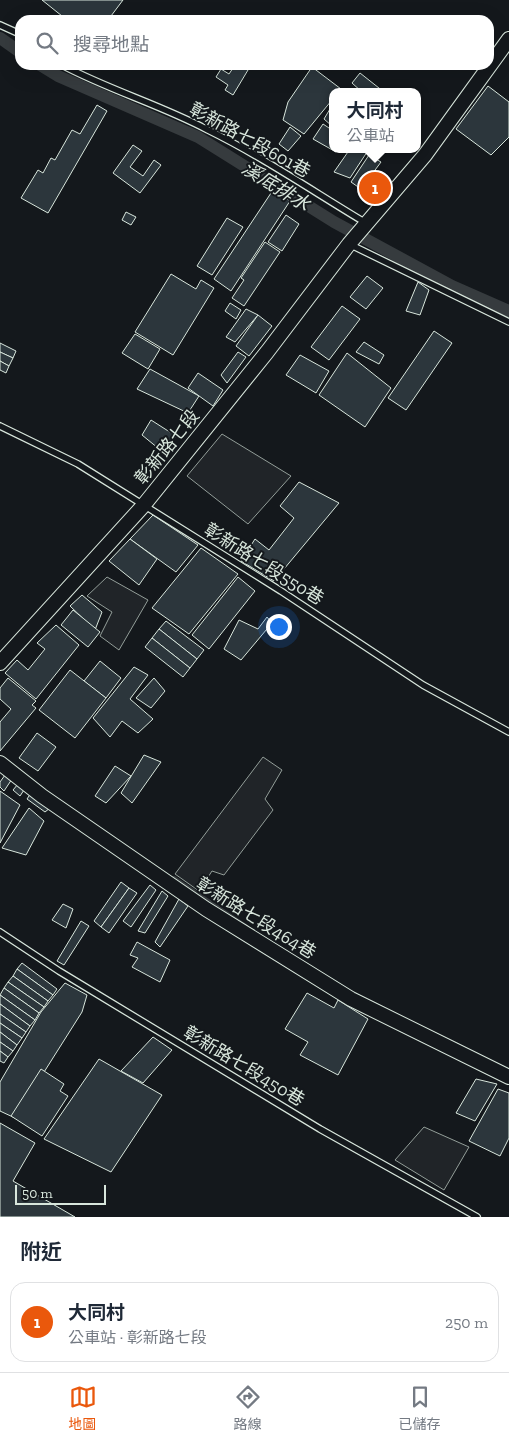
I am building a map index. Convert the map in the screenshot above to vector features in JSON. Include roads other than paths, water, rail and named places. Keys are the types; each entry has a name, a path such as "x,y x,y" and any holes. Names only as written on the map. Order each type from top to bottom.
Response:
{"street":[{"path":"494,60 509,39"},
{"path":"366,223 425,156 487,70"},
{"name":"彰新路七段","path":"0,662 143,506 267,352 366,223"},
{"name":"彰新路七段464巷","path":"0,763 50,801 206,909 343,994 509,1077"}],"lane":[{"path":"0,25 15,32"},
{"name":"彰新路七段601巷","path":"72,70 105,86 207,129 263,160 366,223"},
{"path":"349,244 509,322"},
{"name":"彰新路七段550巷","path":"0,426 78,464 281,591 423,685 509,732"},
{"name":"彰新路七段450巷","path":"0,932 74,980 311,1124 477,1217"}],"waterway":[{"name":"溪底排水","path":"0,38 15,48"},
{"name":"溪底排水","path":"48,70 198,137 334,222 452,286 509,311"},
{"path":"174,878 247,927"}],"place":[{"name":"大同村","path":"375,188"}]}
